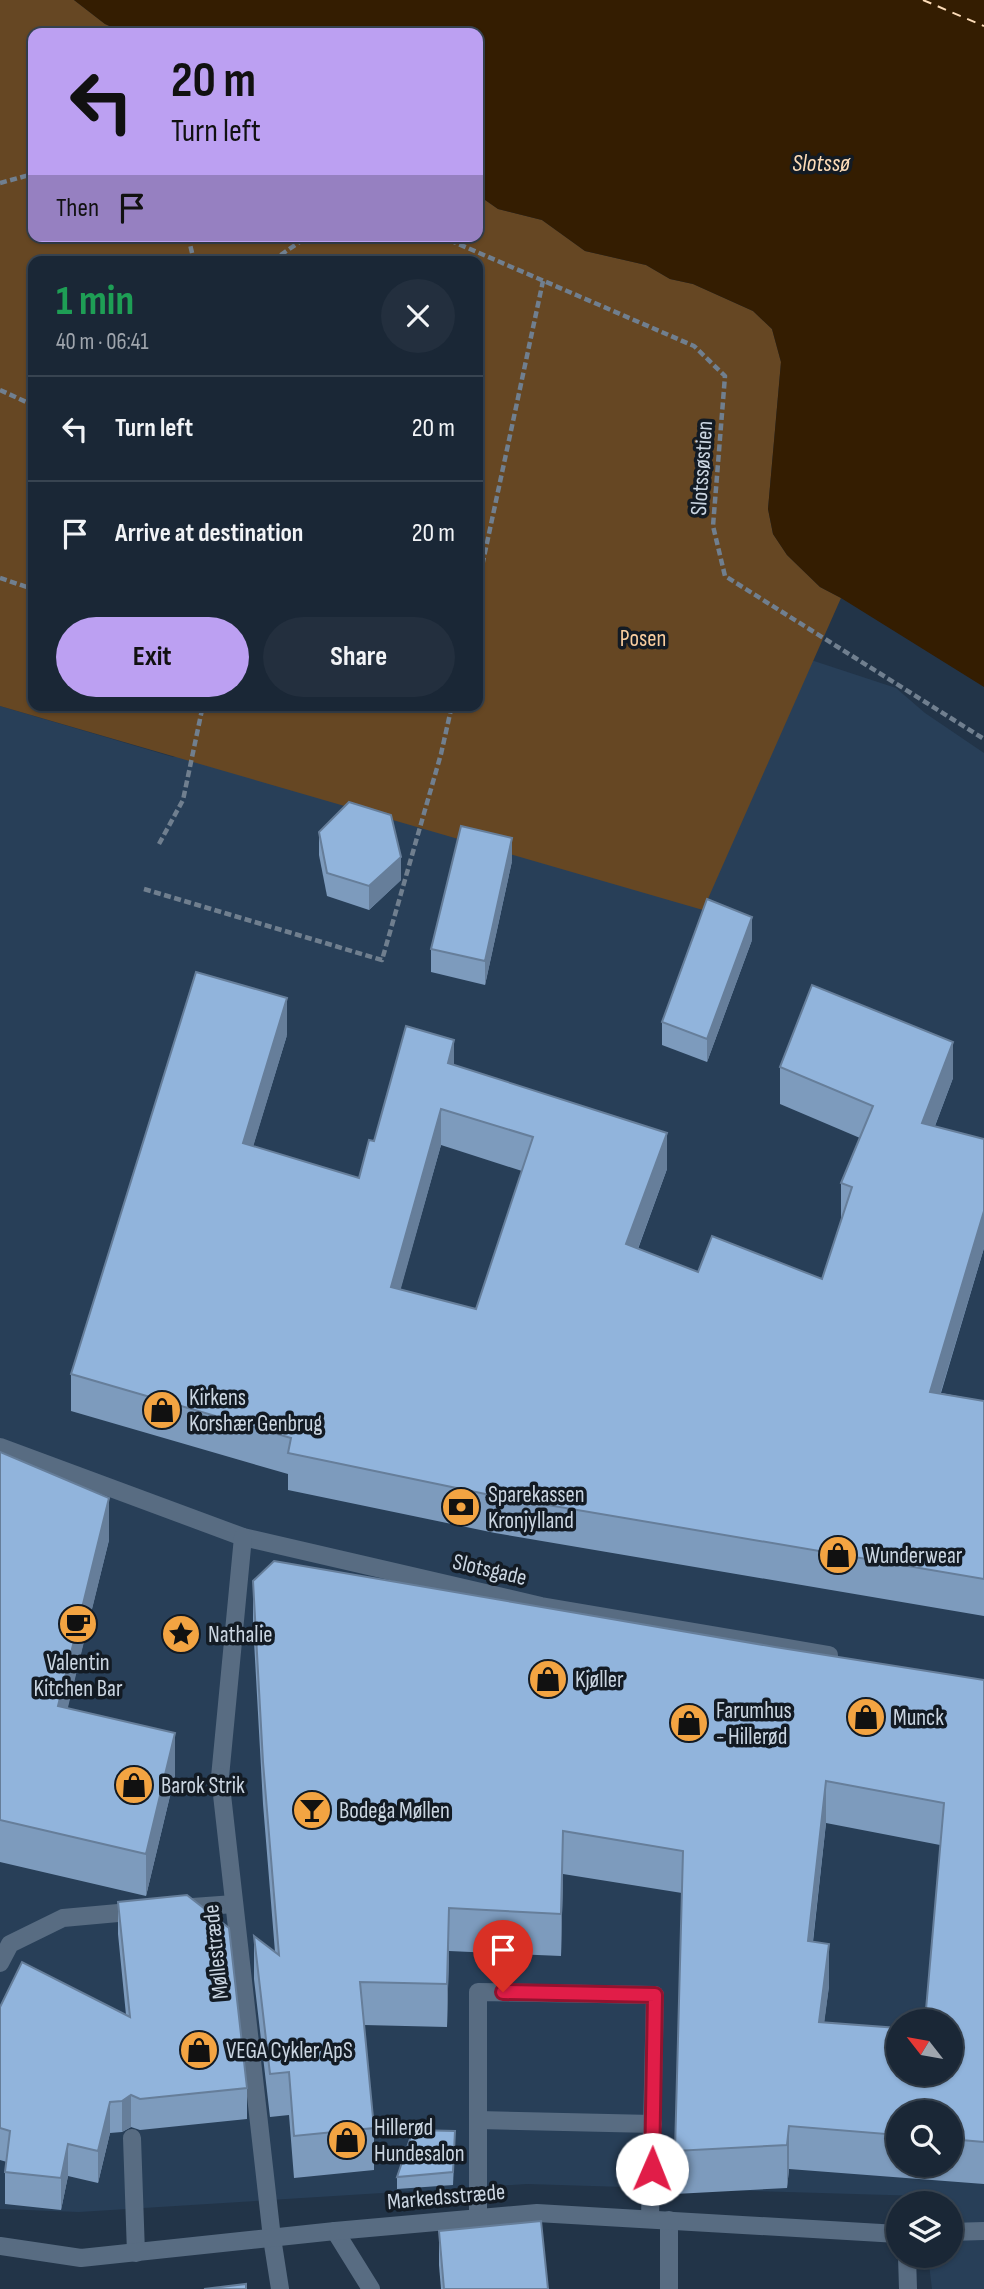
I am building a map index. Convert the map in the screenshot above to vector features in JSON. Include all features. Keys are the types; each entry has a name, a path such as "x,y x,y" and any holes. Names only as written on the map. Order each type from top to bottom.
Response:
{"street":[{"name":"Slotsgade","path":"0,1447 243,1537 541,1606 850,1659"},
{"name":"Møllestræde","path":"243,1537 220,1777 280,2289"},
{"path":"0,1963 10,1944 64,1918 234,1903"},
{"path":"478,2218 478,1992 655,1995 653,2124 660,2220 669,2289"},
{"path":"478,2120 653,2124"},
{"path":"132,2138 136,2253"},
{"name":"Markedsstræde","path":"0,2246 81,2259 335,2231 537,2213 886,2233"},
{"path":"335,2231 371,2289"},
{"path":"963,2232 984,2231"},
{"path":"907,2268 908,2289"}],"path":[{"path":"0,183 28,175"},
{"path":"279,256 299,242"},
{"name":"Slotssøstien","path":"454,242 694,346 725,376 713,526 725,576 984,739"},
{"path":"483,562 543,281"},
{"path":"0,390 28,403"},
{"path":"0,578 28,587"},
{"path":"159,844 183,800 202,711"},
{"path":"145,889 382,960 442,754 451,711"}],"shaded area":[{"path":"811,660 896,688 925,713 984,753 984,2289 932,2289 929,2268 963,2268 963,2191 886,2191 886,2195 527,2184 79,2212 0,2209 0,706 173,757"}],"green space":[{"name":"Posen","path":"0,0 74,0 114,28 28,28 28,242 483,242 483,198 498,209 542,220 585,251 646,265 670,279 693,284 753,311 772,329 781,362 768,509 773,534 787,555 820,587 841,598 703,910 0,706"}],"water":[{"name":"Slotssø","path":"74,0 984,0 984,687 820,587 787,555 773,534 768,509 781,362 772,329 753,311 693,284 670,279 646,265 585,251 542,220 498,209 483,198 483,28 114,28"}],"building":[{"path":"349,802 391,815 401,857 369,886 327,873 319,832"},
{"path":"461,826 512,838 485,961 431,949"},
{"path":"707,899 752,917 707,1039 662,1022"},
{"path":"196,972 287,998 243,1143 359,1178 369,1140 374,1141 406,1026 454,1040 448,1063 667,1133 626,1244 698,1272 712,1236 822,1279 852,1187 841,1183 873,1106 780,1067 812,985 953,1042 922,1123 984,1139 984,1211 930,1392 984,1401 984,1579 495,1496 288,1453 291,1438 71,1374","holes":["441,1109 533,1137 476,1309 391,1287"]},
{"path":"0,1452 109,1498 58,1706 175,1733 146,1854 0,1820"},
{"path":"274,1561 984,1680 984,2142 963,2140 963,2100 886,2100 886,2134 789,2126 787,2145 675,2151 683,1851 563,1831 561,1914 449,1908 447,1984 360,1982 374,2128 294,2136 289,2072 270,2074 254,1936 279,1955 263,1762 253,1581","holes":["826,1781 944,1803 926,2009 963,2009 963,2086 886,2086 886,2027 819,2022 829,1944 808,1941"]},
{"path":"187,1895 229,1928 247,2088 140,2099 131,2095 122,2101 110,2102 98,2151 68,2144 61,2178 5,2172 10,2131 0,2128 0,2007 22,1962 130,2017 118,1902"},
{"path":"413,2130 455,2131 453,2172 397,2177"},
{"path":"541,2221 548,2289 444,2289 439,2231"},
{"path":"246,2284 246,2289 204,2289"}],"ferry route":[{"path":"923,0 984,26"}],"place":[{"name":"Kirkens Korshær Genbrug","path":"162,1410"},
{"name":"Sparekassen Kronjylland","path":"461,1507"},
{"name":"Wunderwear","path":"838,1555"},
{"name":"Valentin Kitchen Bar","path":"78,1624"},
{"name":"Nathalie","path":"181,1634"},
{"name":"Kjøller","path":"548,1679"},
{"name":"Munck","path":"866,1717"},
{"name":"Farumhus - Hillerød","path":"689,1723"},
{"name":"Barok Strik","path":"134,1785"},
{"name":"Bodega Møllen","path":"312,1810"},
{"name":"VEGA Cykler ApS","path":"199,2050"},
{"name":"Hillerød Hundesalon","path":"347,2140"}],"route":[{"path":"503,1992 655,1995 652,2169"}]}
